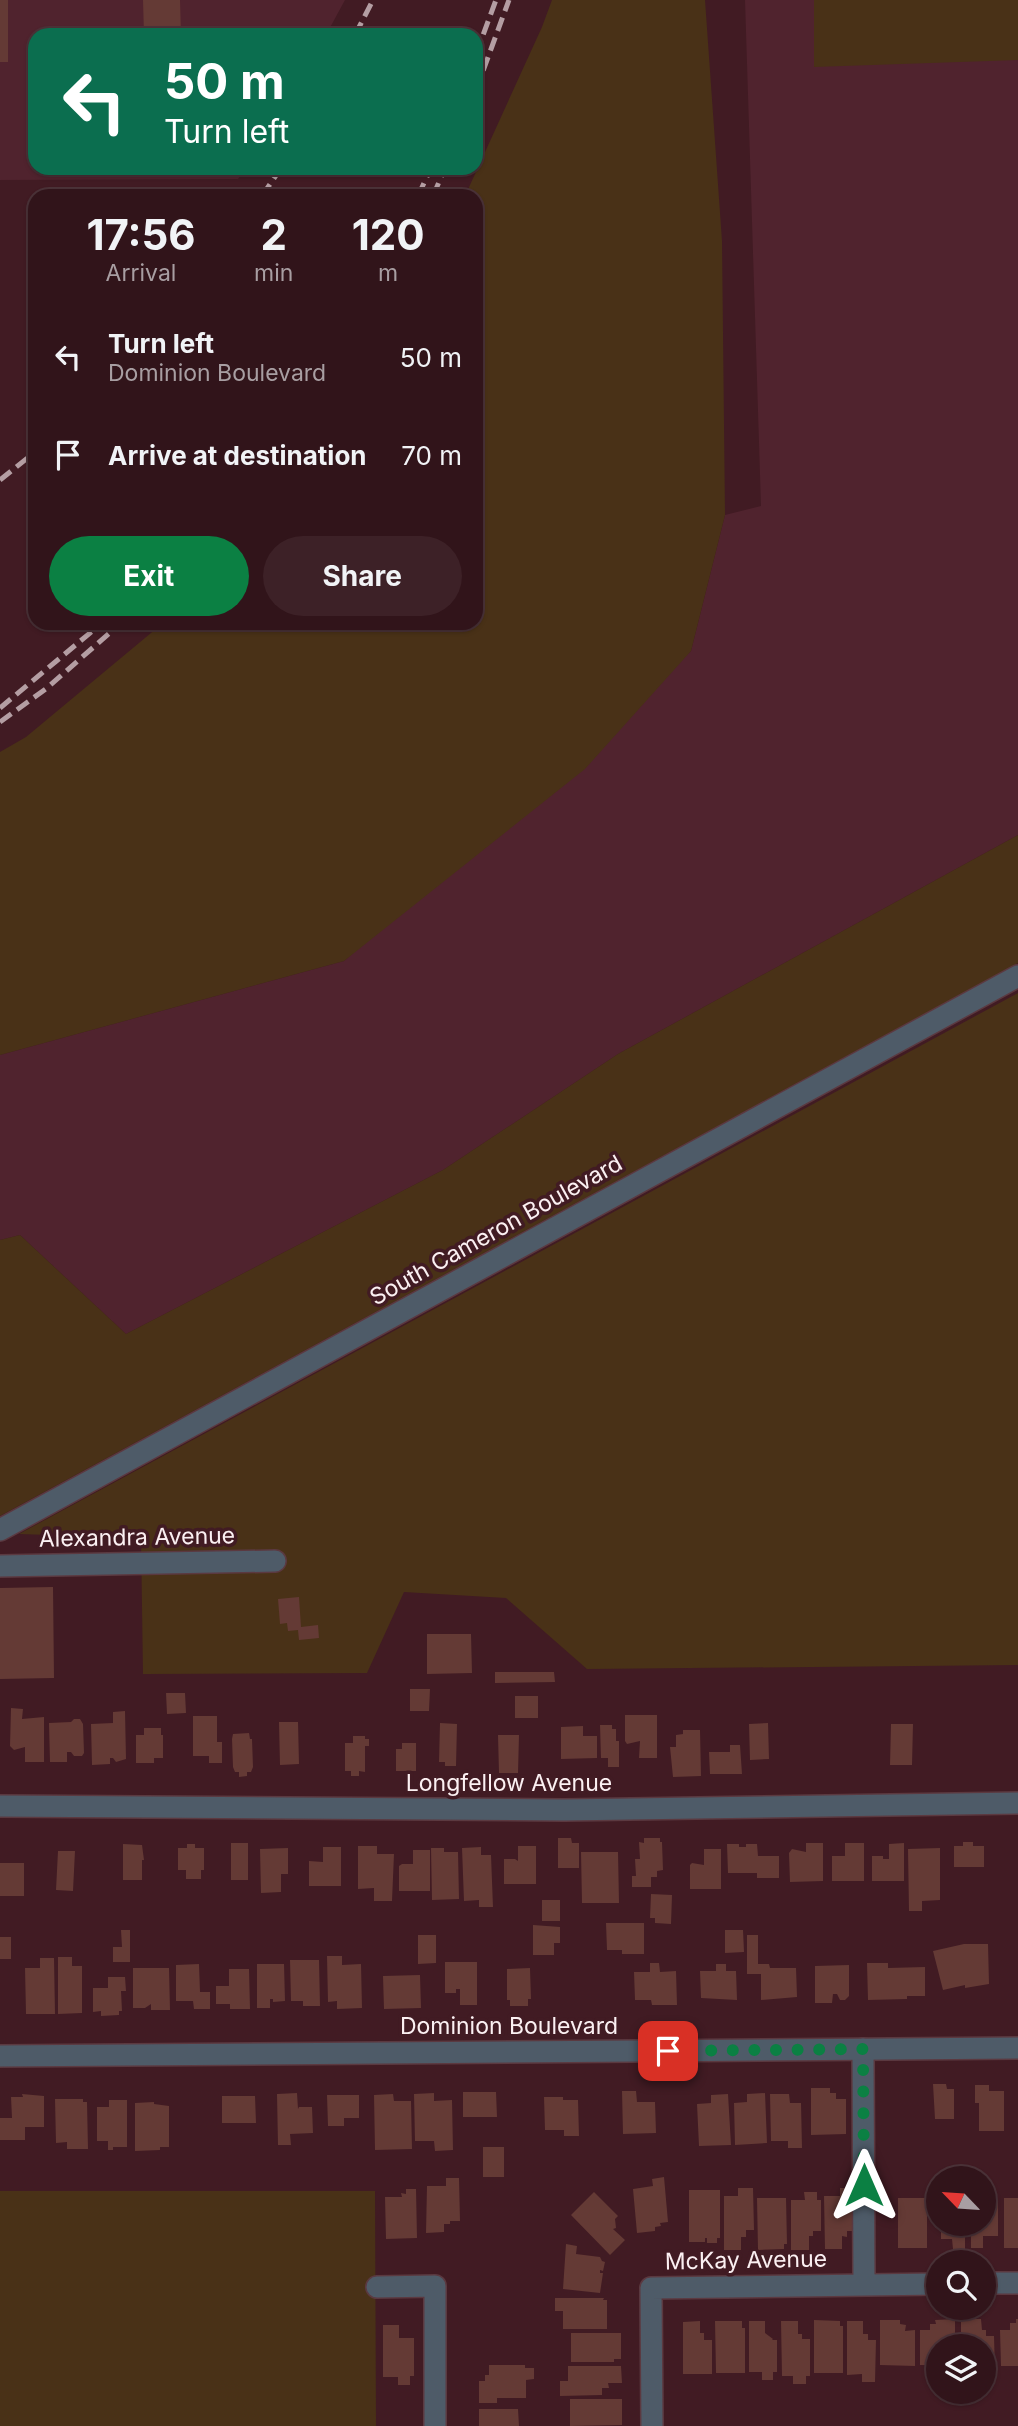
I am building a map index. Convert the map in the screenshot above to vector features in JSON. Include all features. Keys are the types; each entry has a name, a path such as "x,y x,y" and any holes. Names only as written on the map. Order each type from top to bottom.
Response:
{"street":[{"name":"South Cameron Boulevard","path":"0,1530 1018,976"},
{"name":"Alexandra Avenue","path":"0,1566 275,1561"},
{"name":"Longfellow Avenue","path":"0,1806 564,1810 1018,1803"},
{"name":"Dominion Boulevard","path":"0,2056 1018,2048"},
{"path":"863,2049 864,2285"},
{"path":"996,2283 1018,2283"},
{"name":"McKay Avenue","path":"652,2426 651,2288 926,2284"},
{"path":"377,2287 435,2286 435,2426"}],"shaded area":[{"path":"0,0 345,0 330,28 28,28 28,175 241,175 238,179 0,180"},
{"path":"552,0 705,0 722,241 725,515 691,651 585,769 344,961 0,1055 0,752 26,737 155,630 483,630 483,189 468,189 475,175 483,175 483,156"},
{"path":"745,0 1018,0 1018,835 618,1054 443,1170 126,1334 20,1235 0,1240 0,1055 344,961 691,651 725,515 761,506"},
{"path":"814,0 1018,0 1018,60 814,67"},
{"path":"1018,835 1018,963 0,1516 0,1240 20,1235 126,1334 443,1170 618,1054"},
{"path":"1018,993 1018,1665 587,1669 506,1598 404,1592 367,1673 143,1674 141,1538 19,1534"},
{"path":"0,2191 375,2191 376,2426 0,2426"}],"building":[{"path":"0,0 8,0 8,62 0,62"},
{"path":"143,0 180,0 181,28 144,28"},
{"path":"53,1587 54,1678 0,1679 0,1588"},
{"path":"299,1597 301,1627 318,1625 319,1638 299,1640 298,1630 288,1631 287,1623 280,1624 278,1599"},
{"path":"427,1634 471,1634 472,1673 427,1674"},
{"path":"495,1672 554,1672 555,1682 495,1683"},
{"path":"410,1689 430,1689 429,1711 410,1711"},
{"path":"166,1693 185,1693 186,1713 167,1714"},
{"path":"515,1696 538,1696 538,1718 515,1718"},
{"path":"11,1708 23,1709 22,1719 44,1717 44,1762 25,1762 25,1747 14,1750 10,1746"},
{"path":"125,1711 126,1759 116,1762 110,1758 110,1764 92,1765 91,1724 113,1723 113,1712"},
{"path":"625,1715 657,1715 657,1758 639,1758 640,1741 627,1744"},
{"path":"193,1716 217,1716 217,1742 222,1742 222,1763 209,1763 209,1756 193,1756"},
{"path":"80,1719 83,1724 84,1753 82,1756 74,1756 67,1752 67,1762 50,1762 49,1723 71,1722"},
{"path":"279,1722 298,1722 299,1764 280,1765"},
{"path":"440,1723 457,1724 456,1766 445,1766 445,1762 439,1762"},
{"path":"768,1723 769,1759 750,1760 749,1724"},
{"path":"891,1724 913,1724 912,1765 890,1765"},
{"path":"600,1725 612,1725 612,1729 616,1729 619,1767 608,1767 608,1758 601,1758"},
{"path":"583,1726 583,1736 597,1736 597,1758 561,1759 561,1727"},
{"path":"144,1728 161,1728 163,1735 163,1758 154,1758 154,1763 136,1763 136,1735 144,1735"},
{"path":"683,1730 700,1730 701,1776 673,1777 670,1747 676,1747 676,1735 683,1734"},
{"path":"249,1733 252,1739 253,1767 251,1772 247,1772 247,1776 239,1777 239,1772 235,1772 233,1767 233,1734"},
{"path":"498,1735 519,1735 518,1773 499,1773"},
{"path":"353,1736 365,1736 365,1739 369,1739 369,1746 365,1746 365,1772 359,1771 359,1776 351,1776 351,1771 345,1771 345,1743 353,1743"},
{"path":"402,1743 416,1743 416,1771 396,1771 396,1749 402,1749"},
{"path":"730,1745 740,1745 742,1774 710,1774 709,1752 730,1752"},
{"path":"558,1838 571,1838 572,1843 579,1843 579,1868 558,1868"},
{"path":"644,1838 660,1838 663,1870 657,1871 657,1877 651,1877 651,1887 632,1887 632,1876 636,1876 635,1859 640,1859 639,1842 644,1843"},
{"path":"963,1842 984,1846 984,1867 954,1867 954,1846 963,1846"},
{"path":"231,1843 248,1843 248,1880 231,1880"},
{"path":"806,1843 823,1843 823,1881 790,1882 789,1853 792,1849 806,1852"},
{"path":"845,1843 864,1843 864,1881 832,1881 832,1856 845,1856"},
{"path":"904,1843 904,1881 872,1881 872,1856 889,1859 889,1844"},
{"path":"123,1844 142,1845 142,1880 123,1880"},
{"path":"187,1844 204,1848 204,1870 201,1870 201,1879 186,1879 186,1870 178,1870 178,1848 187,1848"},
{"path":"727,1844 746,1847 746,1844 757,1844 758,1856 779,1856 779,1878 757,1878 757,1873 728,1873"},
{"path":"358,1846 377,1846 377,1854 394,1854 392,1901 374,1901 374,1888 358,1889"},
{"path":"518,1846 536,1846 536,1884 504,1884 504,1859 518,1861"},
{"path":"323,1847 341,1847 341,1886 309,1886 309,1861 323,1862"},
{"path":"481,1847 481,1855 491,1855 493,1907 479,1907 479,1900 464,1901 462,1848"},
{"path":"288,1848 288,1874 281,1874 281,1892 261,1893 260,1849"},
{"path":"431,1848 458,1852 459,1899 432,1900"},
{"path":"940,1848 940,1900 922,1901 922,1911 909,1911 908,1849"},
{"path":"704,1849 721,1849 721,1889 690,1889 690,1865 704,1865"},
{"path":"413,1850 430,1850 430,1891 399,1891 399,1866 413,1864"},
{"path":"58,1851 75,1851 73,1891 56,1890"},
{"path":"581,1852 618,1852 619,1903 582,1903"},
{"path":"0,1863 24,1863 24,1896 0,1896"},
{"path":"651,1894 672,1895 671,1924 655,1923 655,1918 650,1918"},
{"path":"542,1900 560,1900 560,1921 542,1921"},
{"path":"606,1923 644,1923 644,1954 622,1954 622,1950 607,1950"},
{"path":"533,1925 560,1927 560,1943 554,1943 554,1955 533,1955"},
{"path":"121,1930 130,1930 130,1962 113,1962 113,1947 122,1947"},
{"path":"725,1930 743,1930 744,1952 725,1953"},
{"path":"418,1935 436,1935 436,1963 418,1964"},
{"path":"747,1935 758,1935 758,1964 769,1964 770,1968 796,1968 797,1997 761,2000 761,1974 747,1974"},
{"path":"0,1937 11,1937 11,1959 0,1959"},
{"path":"964,1944 988,1944 989,1984 965,1988 965,1985 943,1990 933,1951"},
{"path":"327,1956 342,1956 342,1965 361,1964 362,2008 337,2009 337,2001 328,2002"},
{"path":"58,1957 72,1957 72,1966 82,1966 82,2013 58,2014"},
{"path":"40,1958 54,1958 55,2014 26,2014 25,1968 40,1968"},
{"path":"290,1960 319,1960 320,2006 303,2006 303,2001 291,2001"},
{"path":"445,1962 477,1962 477,2005 460,2005 460,1989 456,1989 456,1993 445,1993"},
{"path":"650,1963 659,1963 660,1972 676,1971 677,2005 652,2005 651,2000 635,2000 634,1972 650,1972"},
{"path":"867,1963 888,1963 888,1968 925,1967 925,1996 868,2000"},
{"path":"199,1964 200,1992 210,1992 210,2009 194,2009 193,2001 176,2001 176,1965"},
{"path":"257,1964 284,1964 285,2001 273,2002 273,1999 270,1999 270,2008 257,2008"},
{"path":"716,1964 726,1964 726,1971 736,1971 737,2000 701,1998 700,1971 716,1971"},
{"path":"849,1965 849,1996 840,2000 837,1994 833,1994 832,2003 815,2003 815,1966"},
{"path":"133,1968 169,1968 170,2010 151,2010 151,2004 145,2008 133,2008"},
{"path":"530,1968 531,1999 528,1999 528,2006 510,2006 510,2000 507,2000 507,1969"},
{"path":"229,1969 249,1969 250,2009 230,2009 230,2004 216,2004 216,1986 229,1986"},
{"path":"420,1975 421,2008 384,2009 383,1976"},
{"path":"108,1977 125,1977 126,1991 121,1991 122,2011 119,2011 119,2015 101,2016 101,2011 93,2012 93,1988 108,1988"},
{"path":"933,2084 946,2084 947,2089 954,2089 954,2119 935,2119"},
{"path":"975,2085 989,2085 989,2091 1004,2091 1004,2131 979,2131 979,2103 975,2103"},
{"path":"811,2088 830,2088 830,2093 836,2093 836,2099 846,2099 846,2134 811,2135"},
{"path":"622,2091 636,2091 637,2102 655,2102 656,2133 623,2134"},
{"path":"463,2092 496,2092 497,2117 463,2117"},
{"path":"297,2093 298,2109 312,2107 313,2133 290,2134 291,2145 278,2145 277,2094"},
{"path":"434,2093 434,2101 452,2100 453,2150 435,2151 434,2141 415,2141 414,2094"},
{"path":"765,2093 767,2143 735,2145 734,2103 747,2102 747,2094"},
{"path":"22,2094 44,2096 44,2127 25,2127 25,2140 0,2140 0,2118 12,2118 11,2097 23,2097"},
{"path":"393,2094 394,2101 411,2101 412,2149 375,2150 374,2095"},
{"path":"728,2094 731,2145 699,2146 697,2104 711,2103 711,2095"},
{"path":"770,2094 789,2094 790,2103 801,2103 802,2148 788,2148 788,2141 771,2141"},
{"path":"327,2095 359,2095 359,2118 344,2118 344,2126 328,2126"},
{"path":"222,2096 255,2096 256,2123 222,2123"},
{"path":"544,2097 578,2100 579,2136 564,2136 564,2130 545,2130"},
{"path":"55,2099 83,2099 83,2102 87,2102 88,2149 67,2149 67,2142 56,2143"},
{"path":"109,2100 127,2100 127,2147 113,2147 113,2150 108,2150 108,2141 97,2141 97,2107 109,2107"},
{"path":"154,2102 169,2106 169,2147 135,2151 135,2103"},
{"path":"483,2147 504,2147 504,2177 483,2177"},
{"path":"664,2177 668,2222 660,2223 661,2226 655,2227 655,2231 637,2233 633,2189 653,2186 652,2179"},
{"path":"446,2178 459,2178 460,2221 444,2224 444,2232 426,2233 427,2186 446,2186"},
{"path":"738,2188 753,2188 754,2230 746,2230 746,2237 741,2237 741,2250 724,2250 724,2196 738,2196"},
{"path":"840,2188 854,2188 854,2231 847,2231 847,2237 842,2236 842,2249 825,2249 824,2196 840,2196"},
{"path":"406,2189 416,2189 417,2238 386,2239 385,2197 402,2197 401,2193 406,2194"},
{"path":"689,2190 720,2190 720,2238 717,2238 717,2243 707,2243 707,2238 705,2242 689,2242"},
{"path":"594,2192 618,2216 615,2219 616,2228 613,2229 625,2240 610,2255 571,2215"},
{"path":"804,2192 817,2192 817,2200 821,2200 821,2231 813,2231 813,2236 809,2236 809,2250 791,2250 791,2200 805,2200"},
{"path":"757,2198 786,2198 787,2244 784,2244 784,2249 758,2250"},
{"path":"898,2198 926,2198 927,2248 898,2248"},
{"path":"1004,2198 1018,2198 1018,2248 1004,2248"},
{"path":"996,2201 998,2201 996,2236"},
{"path":"941,2236 965,2236 965,2249 953,2249 952,2239 941,2239"},
{"path":"971,2236 983,2236 983,2248 971,2248"},
{"path":"566,2244 577,2246 576,2254 600,2257 605,2262 603,2271 600,2270 600,2273 603,2273 600,2293 563,2289"},
{"path":"555,2298 604,2298 603,2300 607,2300 607,2329 563,2329 563,2311 555,2311"},
{"path":"1016,2319 1018,2366 1001,2366 1000,2330 1010,2330 1010,2323 1016,2323"},
{"path":"814,2320 840,2321 840,2326 843,2326 843,2373 814,2373"},
{"path":"880,2320 900,2320 900,2324 906,2325 905,2331 915,2330 915,2366 880,2365"},
{"path":"935,2320 955,2320 955,2334 926,2334 926,2365 920,2365 920,2330 930,2330 930,2324 936,2324"},
{"path":"961,2320 981,2320 982,2330 986,2330 986,2334 961,2334"},
{"path":"700,2321 700,2333 704,2333 704,2340 712,2340 712,2374 683,2374 683,2322"},
{"path":"715,2321 742,2321 742,2328 745,2328 745,2373 716,2373"},
{"path":"749,2321 765,2321 765,2333 772,2340 777,2340 777,2372 773,2372 773,2380 762,2380 762,2372 749,2372"},
{"path":"781,2321 798,2321 798,2334 802,2334 802,2339 810,2339 810,2376 806,2376 806,2384 793,2384 793,2376 782,2376"},
{"path":"847,2321 863,2321 863,2334 868,2334 868,2340 876,2340 875,2382 862,2382 862,2374 847,2375"},
{"path":"383,2325 399,2325 399,2338 414,2338 414,2376 410,2376 410,2385 398,2385 398,2377 383,2377"},
{"path":"571,2333 621,2333 621,2359 614,2359 614,2362 571,2362"},
{"path":"489,2365 525,2365 525,2368 534,2368 534,2379 526,2380 526,2398 497,2398 497,2403 479,2403 479,2381 485,2381 485,2375 489,2375"},
{"path":"568,2366 621,2366 622,2383 608,2383 609,2388 602,2388 602,2395 560,2396 560,2381 568,2381"},
{"path":"570,2399 622,2399 622,2425 570,2426"},
{"path":"479,2409 518,2409 519,2426 479,2426"}],"railway":[{"path":"359,28 373,0"},
{"path":"483,35 496,0"},
{"path":"483,71 509,0"},
{"path":"267,189 276,175"},
{"path":"421,189 428,175"},
{"path":"436,189 442,175"},
{"path":"0,480 28,458"},
{"path":"0,708 94,630"},
{"path":"0,722 47,688 113,630"}],"route":[{"path":"668,2051 863,2049 864,2185"}]}
